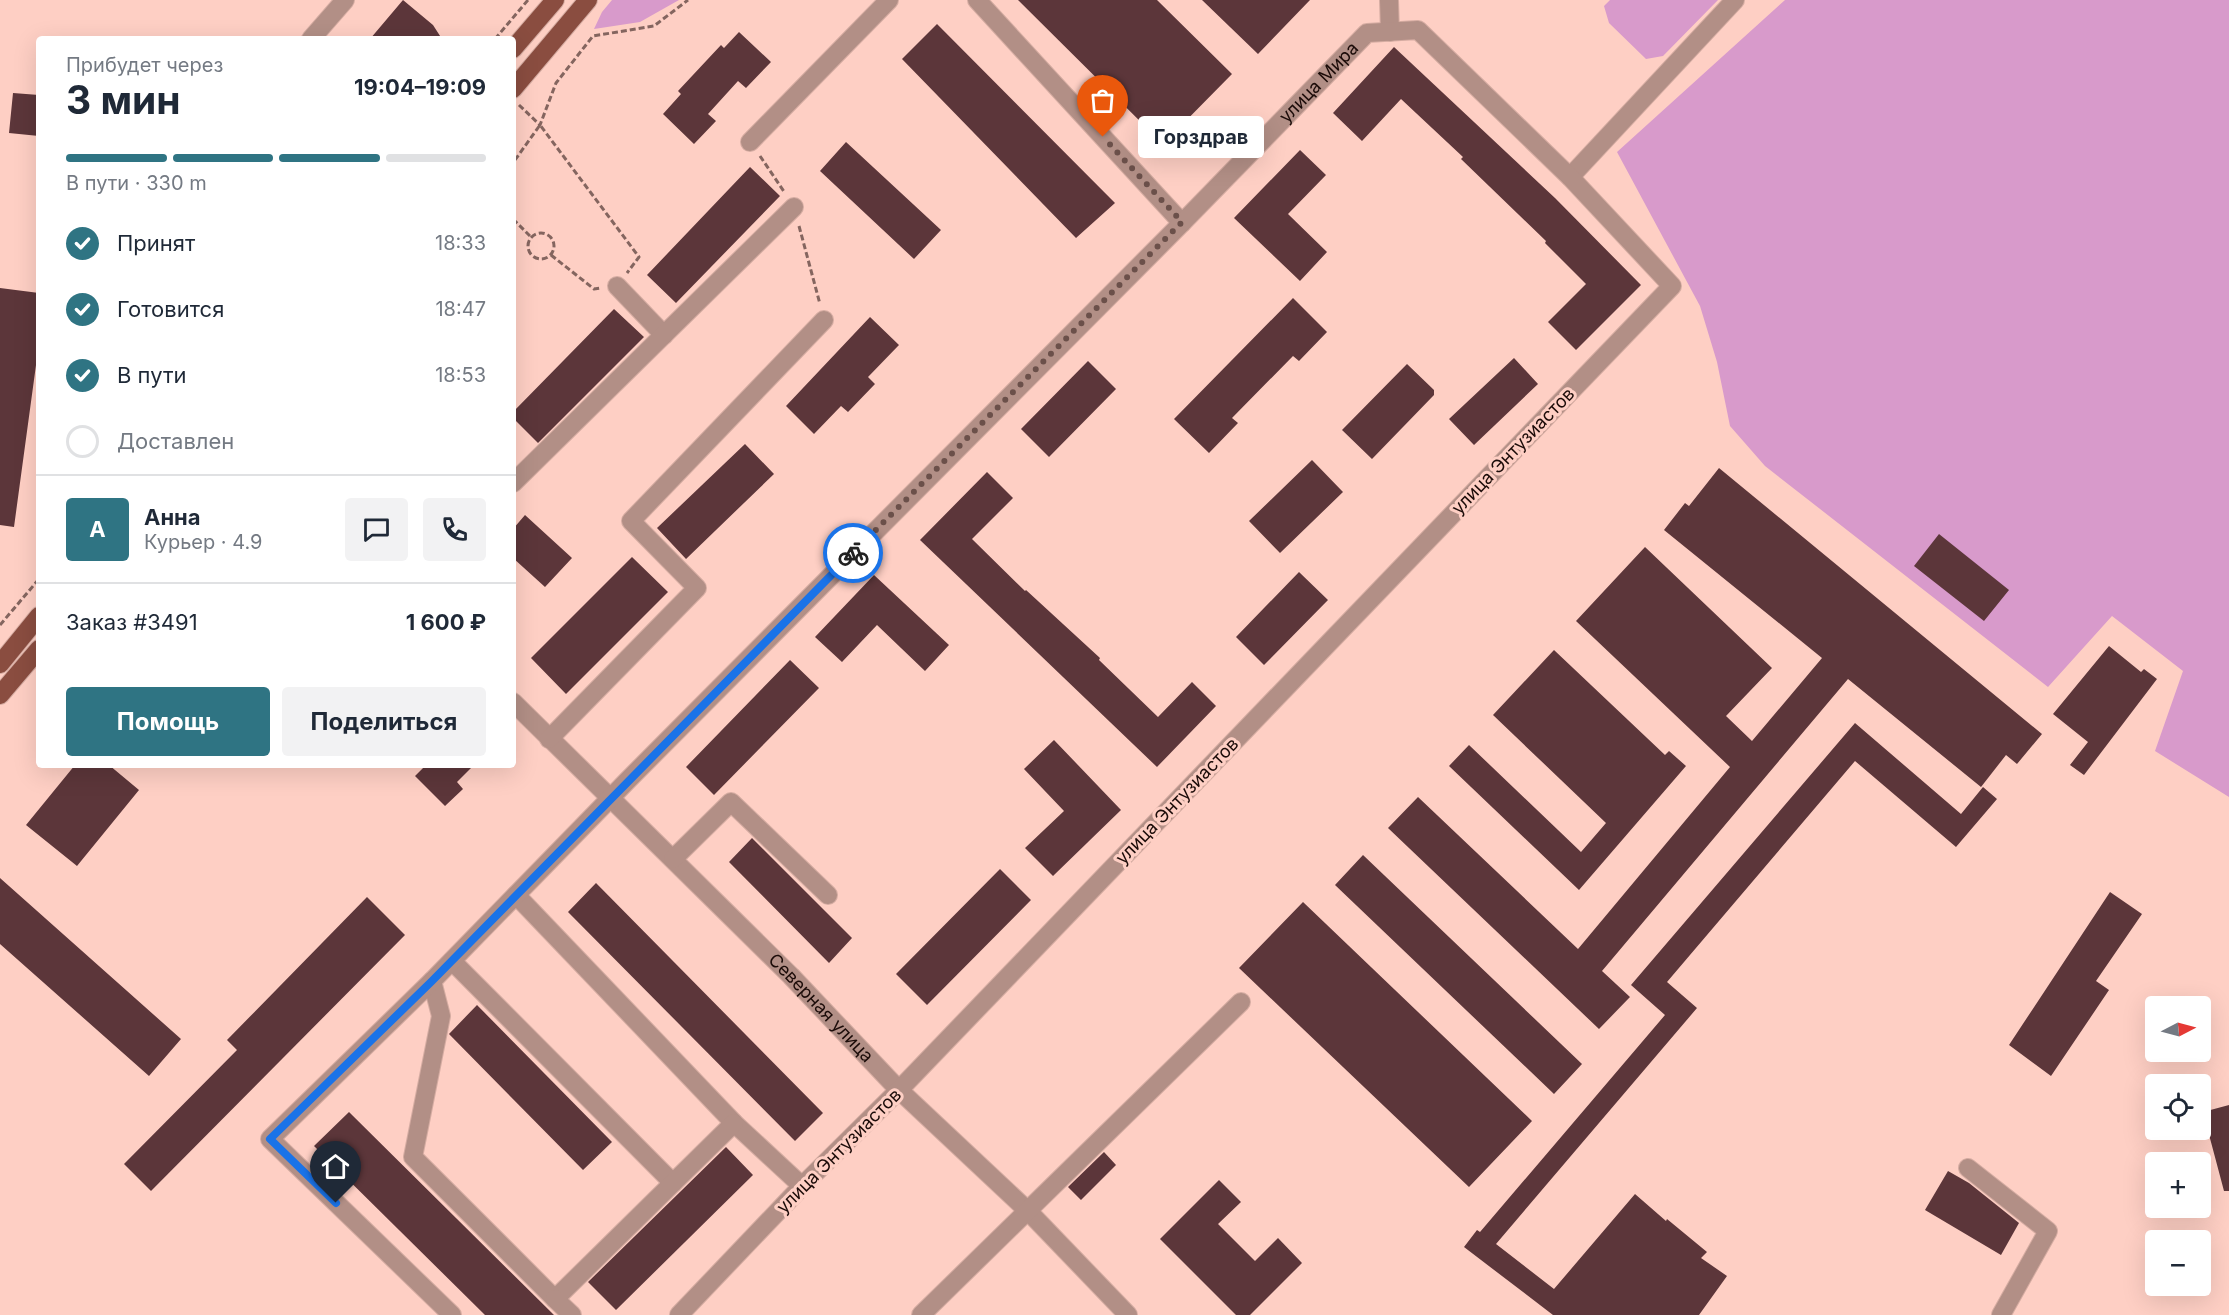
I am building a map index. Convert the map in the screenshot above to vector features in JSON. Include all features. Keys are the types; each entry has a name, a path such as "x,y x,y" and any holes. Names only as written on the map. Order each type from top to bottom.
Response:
{"main road":[{"path":"516,46 555,0"},
{"path":"516,85 588,0"},
{"path":"0,664 36,620"},
{"path":"0,695 36,653"}],"street":[{"path":"314,36 345,0"},
{"path":"750,142 889,0"},
{"path":"977,0 1182,222"},
{"path":"1389,0 1390,32"},
{"path":"1570,177 1735,0"},
{"name":"улица Мира","path":"452,1315 270,1139 452,961 611,797 1367,33 1418,30 1570,177"},
{"name":"улица Энтузиастов","path":"679,1315 802,1185 899,1090 1672,286 1570,177"},
{"path":"516,480 794,207"},
{"path":"617,286 664,335"},
{"path":"549,739 697,588 632,521 824,320"},
{"name":"Северная улица","path":"516,705 791,976 899,1090 1028,1211 1128,1315"},
{"path":"673,859 731,802 828,895"},
{"path":"516,895 734,1123 802,1185"},
{"path":"452,961 673,1183"},
{"path":"432,981 441,1016 413,1157 572,1315"},
{"path":"921,1315 1241,1002"},
{"path":"555,1299 734,1123"},
{"path":"1968,1168 2048,1231 2001,1315"}],"path":[{"path":"498,36 528,0"},
{"path":"516,158 540,125 556,83 593,36 654,26 688,0"},
{"path":"516,103 540,125 639,257 617,286 594,289 551,255"},
{"path":"750,142 794,207 824,320"},
{"path":"516,222 532,238"},
{"path":"543,233 550,237 554,247 551,255 539,259 531,254 529,246 532,238 543,233"},
{"path":"0,625 36,583"}],"shaded area":[{"path":"612,0 679,0 640,22 594,29 602,12"},
{"path":"1610,0 1718,0 1663,56 1646,59 1609,23 1604,6"},
{"path":"1785,0 2229,0 2229,797 2155,751 2183,671 2112,616 2048,687 1765,466 1730,426 1717,362 1700,306 1617,152"}],"building":[{"path":"403,0 433,25 440,36 373,36"},
{"path":"1018,0 1157,0 1232,74 1163,144"},
{"path":"1202,0 1310,0 1258,54"},
{"path":"937,24 1115,203 1076,238 902,59"},
{"path":"739,32 771,62 746,88 738,81 708,114 716,121 694,144 663,114 681,94 678,91 721,45 724,48"},
{"path":"1394,47 1555,198 1641,285 1576,350 1548,322 1586,284 1545,243 1546,241 1461,159 1463,157 1401,99 1362,141 1333,113"},
{"path":"13,93 36,95 36,136 9,133"},
{"path":"846,142 941,230 914,259 820,171"},
{"path":"1300,150 1326,175 1288,214 1327,252 1300,281 1234,218"},
{"path":"750,167 780,196 676,303 647,275"},
{"path":"0,288 36,293 36,365 14,527 0,525"},
{"path":"1293,298 1327,332 1299,361 1293,356 1232,418 1238,423 1209,453 1174,419"},
{"path":"614,309 644,337 538,443 516,421 516,409"},
{"path":"870,317 899,345 868,377 875,384 848,412 841,406 814,434 786,406"},
{"path":"1514,358 1538,384 1474,445 1449,419"},
{"path":"1088,361 1116,389 1049,457 1021,429"},
{"path":"1407,364 1434,390 1434,395 1372,459 1342,430"},
{"path":"745,444 774,474 686,559 657,528"},
{"path":"1312,460 1343,492 1280,553 1249,521"},
{"path":"1719,468 2042,734 2017,764 2006,755 1981,787 1848,679 1602,971 1630,997 1599,1029 1388,828 1418,797 1578,949 1730,767 1576,621 1645,547 1772,668 1726,716 1752,741 1822,658 1664,530 1685,503 1689,506"},
{"path":"987,472 1013,498 972,539 1025,591 1100,658 1099,660 1158,717 1192,682 1216,706 1157,767 920,540"},
{"path":"525,515 572,558 545,587 516,561 516,526"},
{"path":"1939,534 2009,590 1984,621 1914,566"},
{"path":"632,557 668,592 566,694 531,658"},
{"path":"1299,572 1328,600 1264,665 1236,637"},
{"path":"874,575 949,645 925,671 877,625 842,662 815,637"},
{"path":"2109,646 2141,672 2144,669 2157,679 2084,775 2070,765 2088,742 2053,714"},
{"path":"1554,650 1665,755 1669,751 1686,766 1579,890 1449,766 1469,745 1581,852 1606,823 1493,715"},
{"path":"790,660 819,688 714,795 686,767"},
{"path":"1855,723 1961,814 1983,787 1997,799 1956,847 1855,761 1667,982 1697,1008 1496,1244 1554,1289 1635,1194 1707,1252 1701,1258 1727,1276 1699,1315 1553,1315 1464,1247 1477,1230 1480,1232 1665,1015 1631,985"},
{"path":"1054,740 1121,810 1053,876 1025,848 1064,811 1024,769"},
{"path":"73,768 113,768 139,790 77,866 26,825"},
{"path":"423,768 471,768 457,782 463,789 445,806 415,776"},
{"path":"752,838 852,938 829,963 729,862"},
{"path":"1363,855 1582,1064 1554,1094 1335,885"},
{"path":"1000,869 1031,900 927,1005 896,974"},
{"path":"0,878 181,1039 149,1076 0,944"},
{"path":"596,883 823,1113 795,1141 568,912"},
{"path":"2110,892 2142,914 2096,981 2109,990 2051,1076 2009,1045"},
{"path":"367,897 405,935 151,1191 124,1164 237,1050 227,1040"},
{"path":"1303,902 1532,1121 1469,1187 1239,968"},
{"path":"477,1005 612,1142 583,1170 449,1034"},
{"path":"2229,1105 2229,1191 2224,1191 2210,1140 2211,1110"},
{"path":"349,1112 554,1315 485,1315 314,1146"},
{"path":"726,1147 753,1175 616,1310 588,1282"},
{"path":"1104,1152 1116,1165 1081,1200 1068,1187"},
{"path":"1948,1171 1969,1183 2019,1223 2001,1255 1925,1210"},
{"path":"1219,1180 1241,1202 1218,1224 1255,1261 1278,1238 1302,1263 1250,1315 1236,1315 1160,1239"}],"way so far":[{"path":"853,553 1182,222 1103,137"}],"place":[{"name":"Горздрав","path":"1103,137"}],"route":[{"path":"336,1203 270,1139 432,981 853,553"}]}
